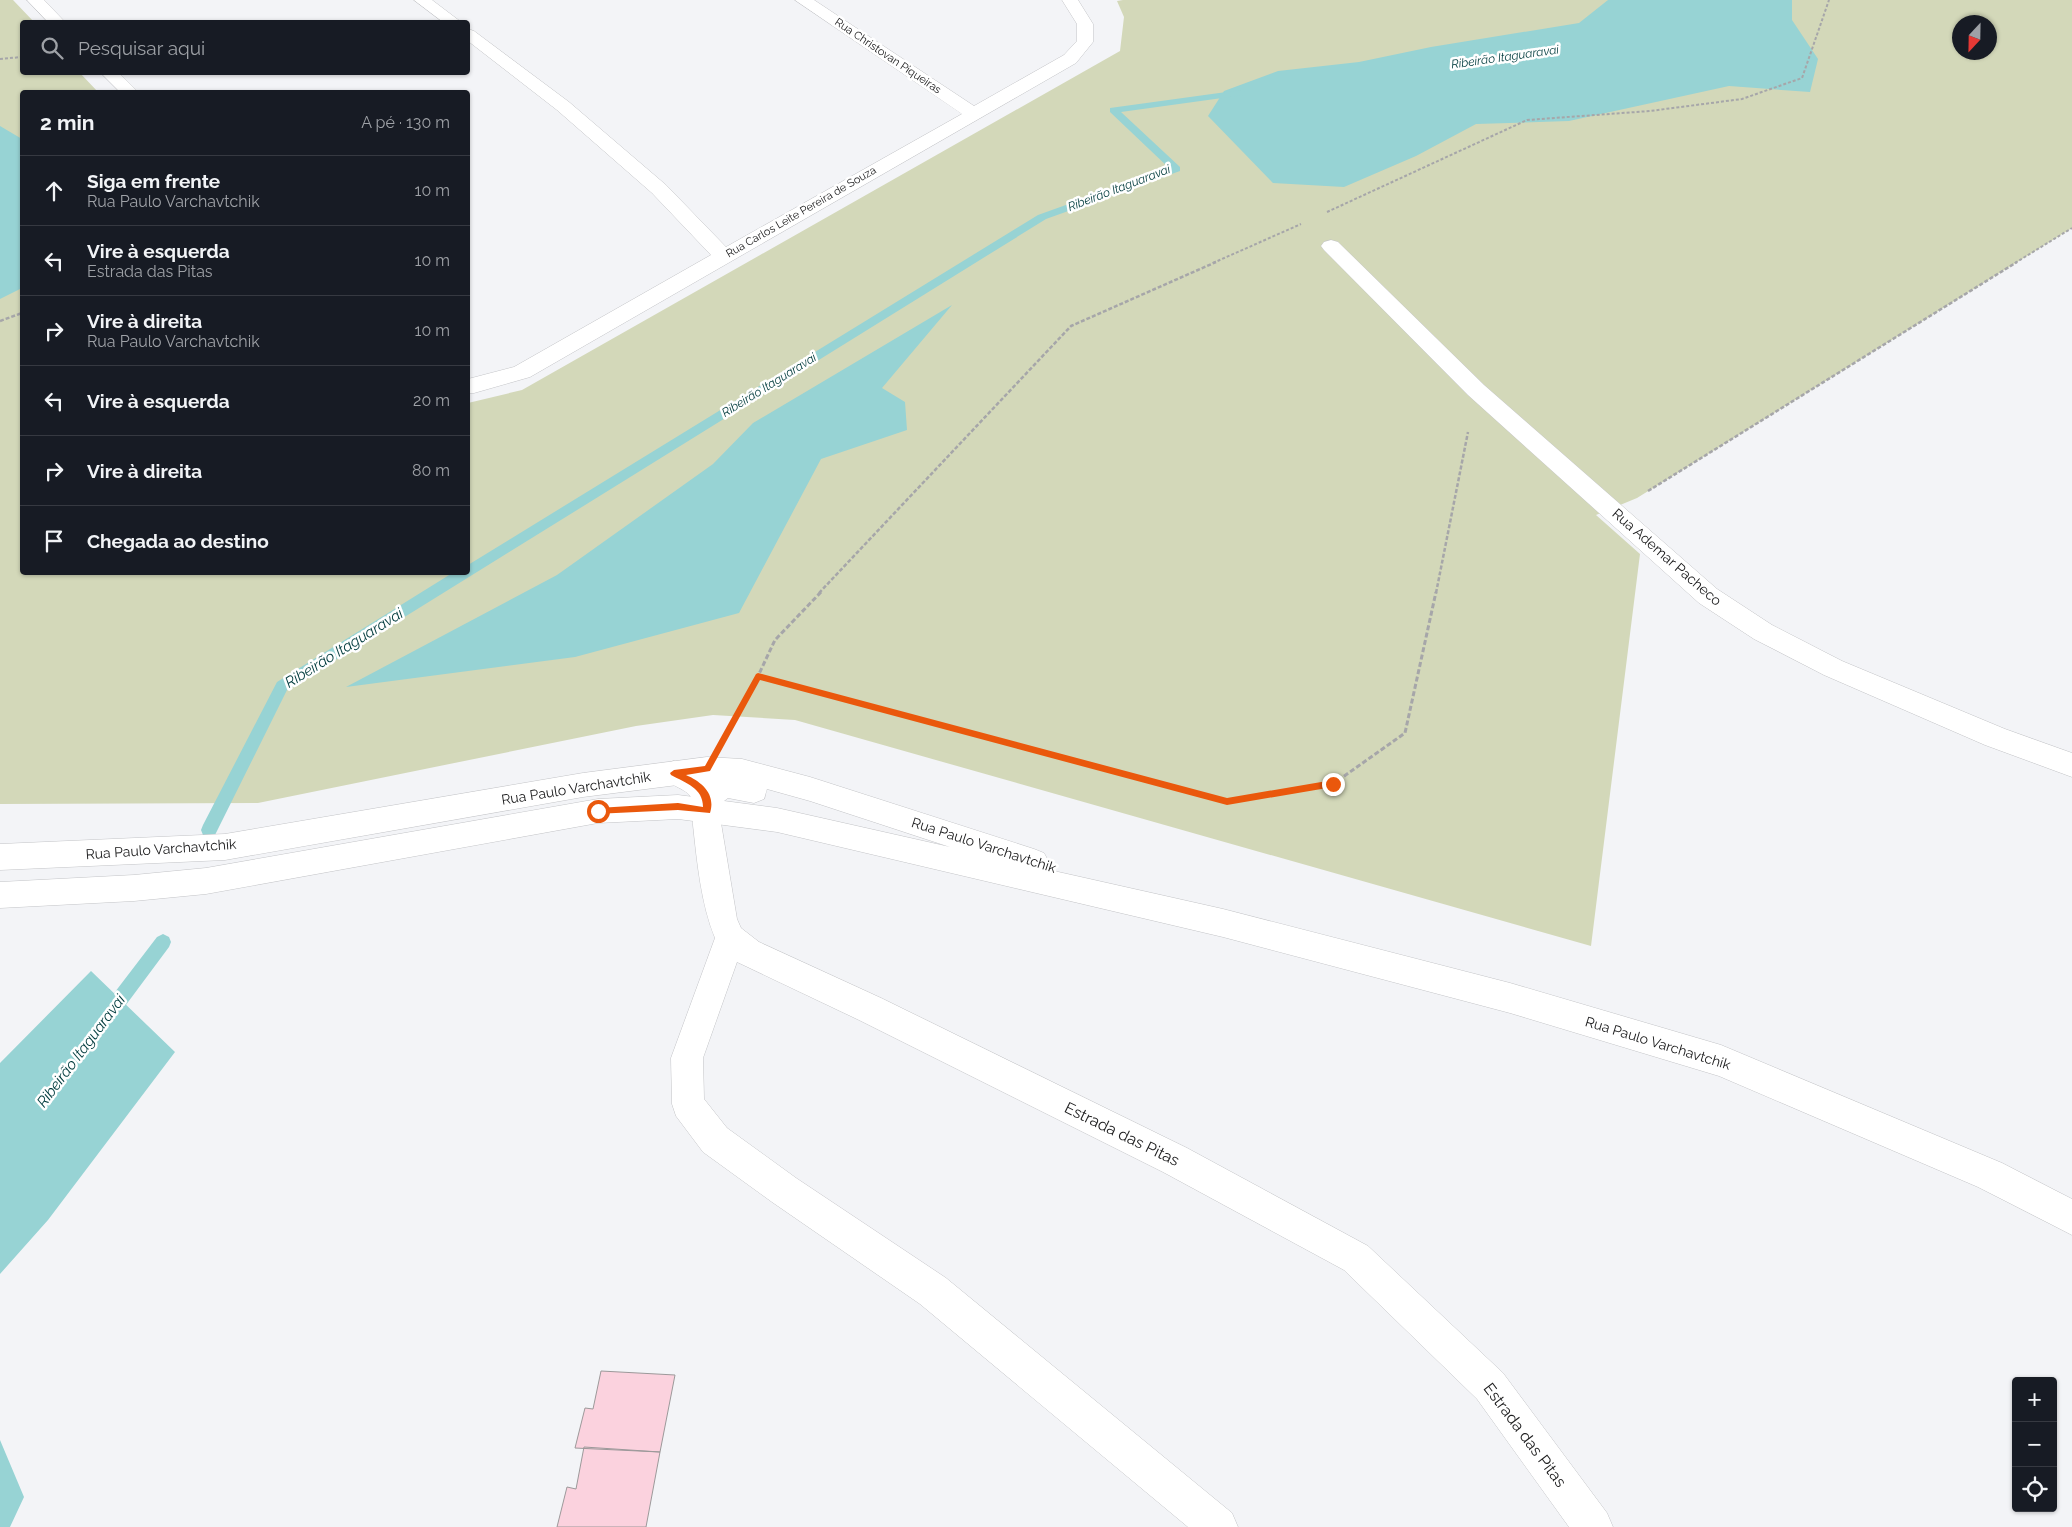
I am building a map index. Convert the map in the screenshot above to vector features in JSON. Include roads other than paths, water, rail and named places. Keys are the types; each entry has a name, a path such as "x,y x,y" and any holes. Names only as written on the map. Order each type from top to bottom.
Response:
{"street":[{"path":"35,0 55,20"},
{"path":"422,0 450,20"},
{"name":"Rua Christovan Piqueiras","path":"803,0 974,114"},
{"name":"Rua Carlos Leite Pereira de Souza","path":"470,386 522,372 1070,59 1085,42 1085,24 1070,0"},
{"path":"470,36 563,106 652,183 723,256"},
{"path":"111,75 128,90"},
{"name":"Rua Ademar Pacheco","path":"1331,246 1476,390 1708,596 1763,632 1833,668 1995,737 2072,765"},
{"name":"Rua Paulo Varchavtchik","path":"0,896 134,888 206,881 598,811 678,807 742,771 810,789 1223,923"},
{"name":"Rua Paulo Varchavtchik","path":"0,858 225,847 583,785 674,773 707,792 777,820 1223,923 1510,998 1721,1060 1990,1175 2072,1218"},
{"path":"707,792 707,823 722,919 730,938 687,1058 688,1104 715,1140 784,1190 933,1291 1218,1527"},
{"name":"Estrada das Pitas","path":"730,938 748,952 879,1014 1175,1160 1356,1258 1490,1386 1593,1527"}],"water":[{"path":"1608,0 1792,0 1792,20 1818,59 1810,92 1729,86 1569,121 1476,124 1416,156 1344,187 1273,183 1208,116 1224,91 1278,71 1359,62 1431,47 1579,23"},
{"path":"0,126 20,138 20,289 0,299"},
{"path":"952,305 882,388 905,402 907,430 821,459 739,613 575,657 346,687 557,575 713,464 753,423"},
{"path":"91,971 175,1052 48,1220 0,1274 0,1063"},
{"path":"0,1440 24,1497 10,1527 0,1527"}],"waterway":[{"name":"Ribeirão Itaguaravai","path":"470,570 1042,217 1176,169 1113,110 1241,93"},
{"name":"Ribeirão Itaguaravai","path":"209,830 282,686 460,575"},
{"name":"Ribeirão Itaguaravai","path":"108,1015 163,942"}]}
